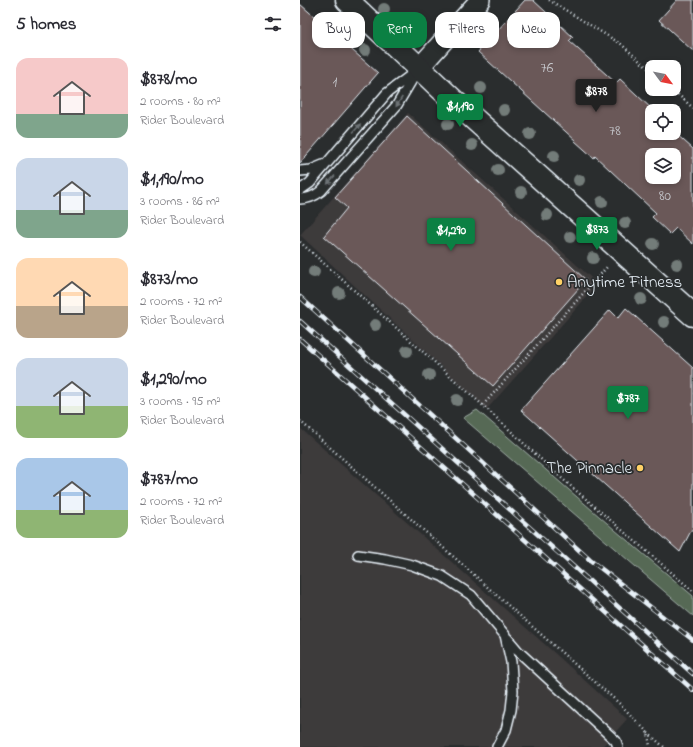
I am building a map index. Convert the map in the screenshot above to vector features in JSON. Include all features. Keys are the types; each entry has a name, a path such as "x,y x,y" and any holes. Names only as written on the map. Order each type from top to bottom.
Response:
{"street":[{"path":"347,0 419,68 693,315"},
{"path":"419,68 480,0"}],"lane":[{"path":"300,190 310,183 387,93 419,68"},
{"path":"300,199 315,196 321,191 397,105 419,68"},
{"path":"300,171 311,170 320,166 331,157"},
{"path":"358,555 412,565 442,576 471,595 518,651 616,741 618,747"},
{"path":"497,747 506,730 511,710 513,691 511,662 505,635"}],"path":[{"path":"548,0 621,44 645,66"},
{"path":"680,96 693,108"},
{"path":"300,242 483,405 559,476 693,591"},
{"path":"483,405 622,251"},
{"path":"648,733 664,747"}],"shaded area":[{"path":"408,113 598,284 487,409 300,235"},
{"path":"300,428 627,719 602,747 300,747"}],"green space":[{"path":"477,410 693,596 693,616 463,418"}],"building":[{"path":"525,0 533,0 546,12 514,12"},
{"path":"677,0 693,0 693,51 659,20"},
{"path":"300,4 312,15 312,48 350,48 378,73 300,163"},
{"path":"507,20 507,48 560,48 560,25 573,37 569,41 616,83 620,79 647,104 645,104 645,140 681,140 681,138 693,149 693,244 676,228 670,234 652,217 656,213 595,156 594,158 478,52 482,48 499,48 499,29"},
{"path":"407,116 586,280 493,386 324,236 347,208 335,197"},
{"name":"The Pinnacle","path":"626,308 693,368 693,527 680,552 521,410 610,310 618,318"}],"railway":[{"path":"300,297 590,560 693,640"},
{"path":"300,321 693,674"},
{"path":"300,339 693,690"}],"place":[{"name":"Anytime Fitness","path":"559,282"},
{"name":"The Pinnacle","path":"640,468"}]}
